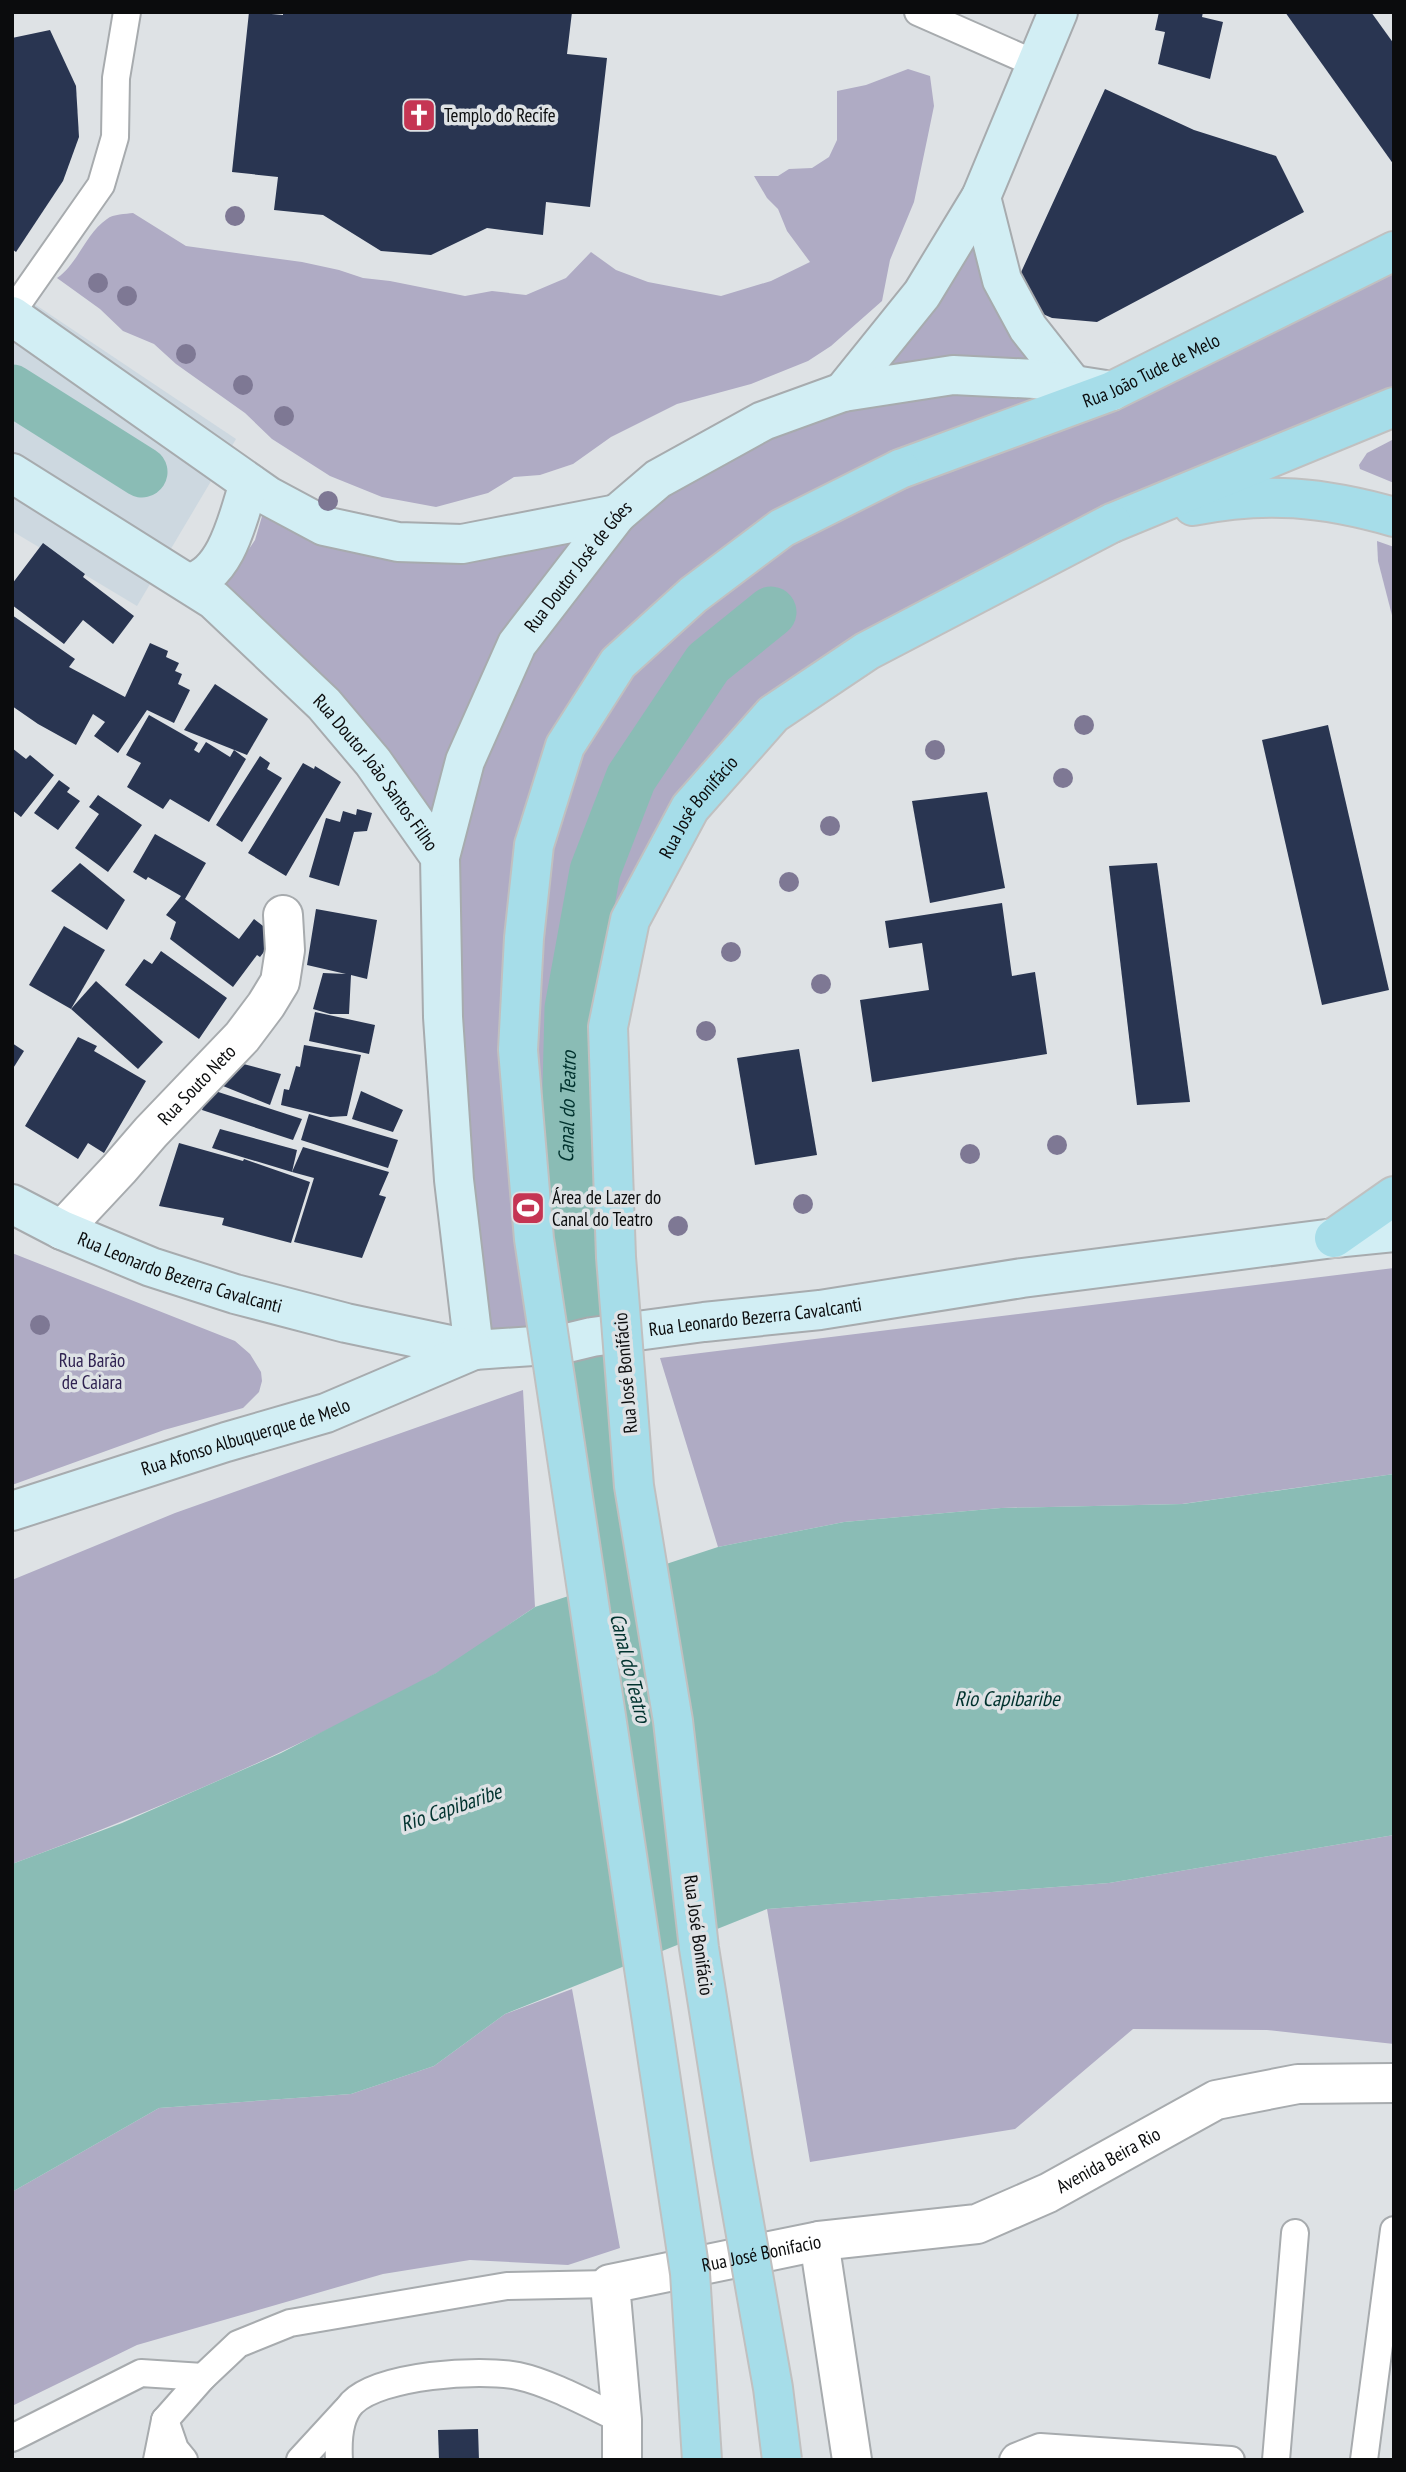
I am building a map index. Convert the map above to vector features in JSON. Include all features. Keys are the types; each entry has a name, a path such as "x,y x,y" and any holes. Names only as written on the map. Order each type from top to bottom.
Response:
{"main road":[{"name":"Rua João Tude de Melo","path":"702,2460 690,2273 534,1238 518,1050 524,938 534,845 565,746 618,663 693,595 782,528 900,469 1112,391 1394,251"},
{"path":"1112,523 1390,409"},
{"path":"1112,523 1228,499 1301,497 1382,514"},
{"name":"Rua José Bonifácio","path":"782,2460 773,2388 699,1948 673,1721 635,1486 616,1257 608,1027 630,920 690,808 773,714 867,651 1112,523"},
{"path":"1334,1238 1394,1196"}],"street":[{"path":"843,392 922,294 981,197 1058,12"},
{"path":"981,197 1002,280 1028,328 1073,385"},
{"path":"12,314 268,496 324,526 398,542 462,544 617,514"},
{"name":"Rua Doutor José de Góes","path":"440,857 465,761 517,644 617,514 658,479 763,421 843,392 953,374 1035,379 1112,391"},
{"path":"188,583 197,581 218,564 232,538 249,483"},
{"name":"Rua Doutor João Santos Filho","path":"17,486 188,583 223,609 324,704 373,762 440,857 443,1017 454,1180 474,1350"},
{"name":"Rua Souto Neto","path":"61,1230 242,1037 266,1005 280,982 285,950 283,915"},
{"name":"Rua Leonardo Bezerra Cavalcanti","path":"12,1204 61,1230 151,1267 235,1294 346,1323 474,1350 562,1344 592,1337 679,1325 820,1310 1022,1278 1394,1232"},
{"name":"Rua Afonso Albuquerque de Melo","path":"12,1511 226,1442 326,1413 474,1350"},
{"name":"Avenida Beira Rio","path":"819,2241 978,2224 1048,2193 1216,2100 1298,2084 1394,2083"},
{"name":"Rua José Bonifacio","path":"610,2284 819,2241 852,2460"},
{"path":"610,2284 622,2420 622,2460"}],"lane":[{"path":"12,314 101,185 115,137 116,78 127,12"},
{"path":"918,12 1036,64"},
{"path":"1364,2460 1394,2230"},
{"path":"1276,2460 1295,2233"},
{"path":"157,2460 165,2420 203,2377 238,2344 290,2323 507,2286 610,2284"},
{"path":"300,2460 351,2404 371,2391 418,2377 472,2372 519,2376 558,2390 622,2420"},
{"path":"12,2438 141,2373 203,2377"},
{"path":"338,2460 341,2424 351,2404"},
{"path":"165,2420 174,2449 184,2460"},
{"path":"1013,2460 1040,2447 1231,2460"}],"shaded area":[{"path":"12,289 236,439 137,606 12,531"}],"green space":[{"path":"908,69 930,76 934,106 914,202 890,260 882,301 831,346 808,361 751,384 677,404 611,437 573,464 540,475 514,477 488,493 436,507 382,497 330,476 272,439 245,413 176,364 154,344 123,331 100,309 57,278 71,265 99,225 113,216 133,213 186,246 302,262 363,278 465,296 492,291 526,295 566,278 591,252 616,270 648,282 721,296 771,281 810,262 787,231 778,209 767,198 754,176 778,176 789,169 812,168 829,157 837,140 837,91 866,85"},
{"path":"981,197 993,245 1082,385 1394,251 1394,407 1112,523 773,714 630,920 620,1306 592,1337 474,1350 440,857 217,597 255,540 268,496 398,542 617,514 843,392"},
{"path":"1394,439 1394,483 1360,469 1359,465 1367,453"},
{"path":"1377,541 1394,547 1394,623 1378,561"},
{"name":"Rua Barão de Caiara","path":"12,1253 235,1341 250,1354 261,1372 259,1392 243,1408 164,1430 12,1485"},
{"path":"1394,1268 1394,1474 1182,1504 1001,1508 844,1522 718,1547 660,1358"},
{"path":"523,1390 535,1607 446,1667 331,1728 173,1800 12,1864 12,1580 175,1513"},
{"path":"1394,1835 1394,2044 1267,2030 1133,2029 1015,2129 810,2162 767,1909 1109,1883"},
{"path":"572,1989 620,2248 568,2265 470,2260 383,2274 137,2345 12,2406 12,2192 159,2108 351,2094 434,2066 505,2014"}],"water":[{"name":"Rio Capibaribe","path":"1394,1474 1394,1835 1109,1883 767,1909 505,2014 434,2066 351,2094 159,2108 12,2192 12,1864 122,1823 281,1753 436,1673 535,1607 718,1547 844,1522 1001,1508 1183,1504"}],"building":[{"name":"Templo do Recife","path":"249,12 283,15 283,12 572,12 567,54 607,58 590,207 546,202 543,235 487,228 431,255 381,251 323,215 274,210 278,177 232,172"},
{"path":"1159,12 1203,12 1202,17 1223,22 1210,79 1158,64 1165,32 1155,30"},
{"path":"1285,12 1371,12 1394,44 1394,165"},
{"path":"50,30 76,86 79,137 63,181 16,252 12,249 12,38"},
{"path":"1105,89 1194,130 1276,156 1304,212 1097,322 1052,318 1027,307 1017,281"},
{"path":"43,543 85,574 83,577 134,616 113,644 83,620 64,644 12,605 12,584"},
{"path":"12,615 75,659 69,667 125,697 150,643 168,651 166,657 179,663 175,671 182,674 178,684 190,690 174,723 147,710 118,753 94,736 105,722 93,714 76,745 38,724 12,706"},
{"path":"215,684 268,719 247,755 184,730"},
{"path":"149,715 198,743 194,750 199,753 206,742 230,757 234,750 246,759 209,822 170,799 163,809 127,787 141,763 126,755"},
{"path":"1328,725 1389,990 1322,1005 1262,740"},
{"path":"12,748 26,759 30,755 54,775 21,817 12,810"},
{"path":"260,756 270,763 267,769 282,778 242,842 216,825"},
{"path":"303,763 314,769 315,766 341,782 286,876 248,853"},
{"path":"59,780 70,788 67,792 80,801 58,830 34,813"},
{"path":"987,792 1005,888 930,903 912,801"},
{"path":"98,795 142,825 108,872 75,848 99,814 89,807"},
{"path":"357,809 372,813 367,831 354,832 339,886 309,877 326,818 340,822 343,811 356,815"},
{"path":"155,834 206,863 185,899 239,939 254,919 276,936 260,957 257,955 233,987 170,939 176,922 166,915 181,896 148,877 146,880 133,872"},
{"path":"80,863 125,900 107,930 51,891"},
{"path":"1157,863 1190,1102 1137,1105 1109,866"},
{"path":"1002,903 1012,976 1035,972 1047,1054 872,1082 860,1000 929,990 922,943 889,948 885,921"},
{"path":"316,909 377,920 367,979 351,975 349,1014 330,1014 313,1009 323,973 346,974 307,965"},
{"path":"64,926 105,950 71,1009 29,985"},
{"path":"161,951 227,998 199,1039 125,985 144,959 152,964"},
{"path":"96,981 163,1042 138,1069 71,1009"},
{"path":"315,1012 375,1025 369,1054 309,1041"},
{"path":"78,1037 97,1046 94,1051 146,1081 104,1153 88,1143 78,1159 25,1126"},
{"path":"12,1043 24,1051 12,1070"},
{"path":"304,1045 361,1055 347,1116 330,1117 281,1105 284,1089 289,1090 296,1066 300,1067"},
{"path":"799,1049 817,1155 755,1165 737,1058"},
{"path":"232,1061 281,1074 270,1105 223,1086"},
{"path":"209,1089 302,1119 293,1140 202,1110"},
{"path":"361,1091 403,1110 393,1132 352,1119"},
{"path":"309,1114 398,1140 388,1168 301,1140"},
{"path":"220,1129 297,1150 292,1172 212,1148"},
{"path":"179,1143 243,1161 244,1159 310,1182 291,1243 222,1225 224,1218 159,1206"},
{"path":"303,1147 389,1172 379,1195 386,1197 362,1258 294,1242 314,1178 292,1172"},
{"path":"478,2429 479,2460 439,2460 438,2430"}],"waterway":[{"path":"12,390 142,472"},
{"name":"Canal do Teatro","path":"623,1649 616,1624 592,1337 566,1167 570,1008 595,871 631,778 708,663 771,612"}],"place":[{"name":"Templo do Recife","path":"419,115"},
{"name":"Área de Lazer do Canal do Teatro","path":"528,1208"}]}
